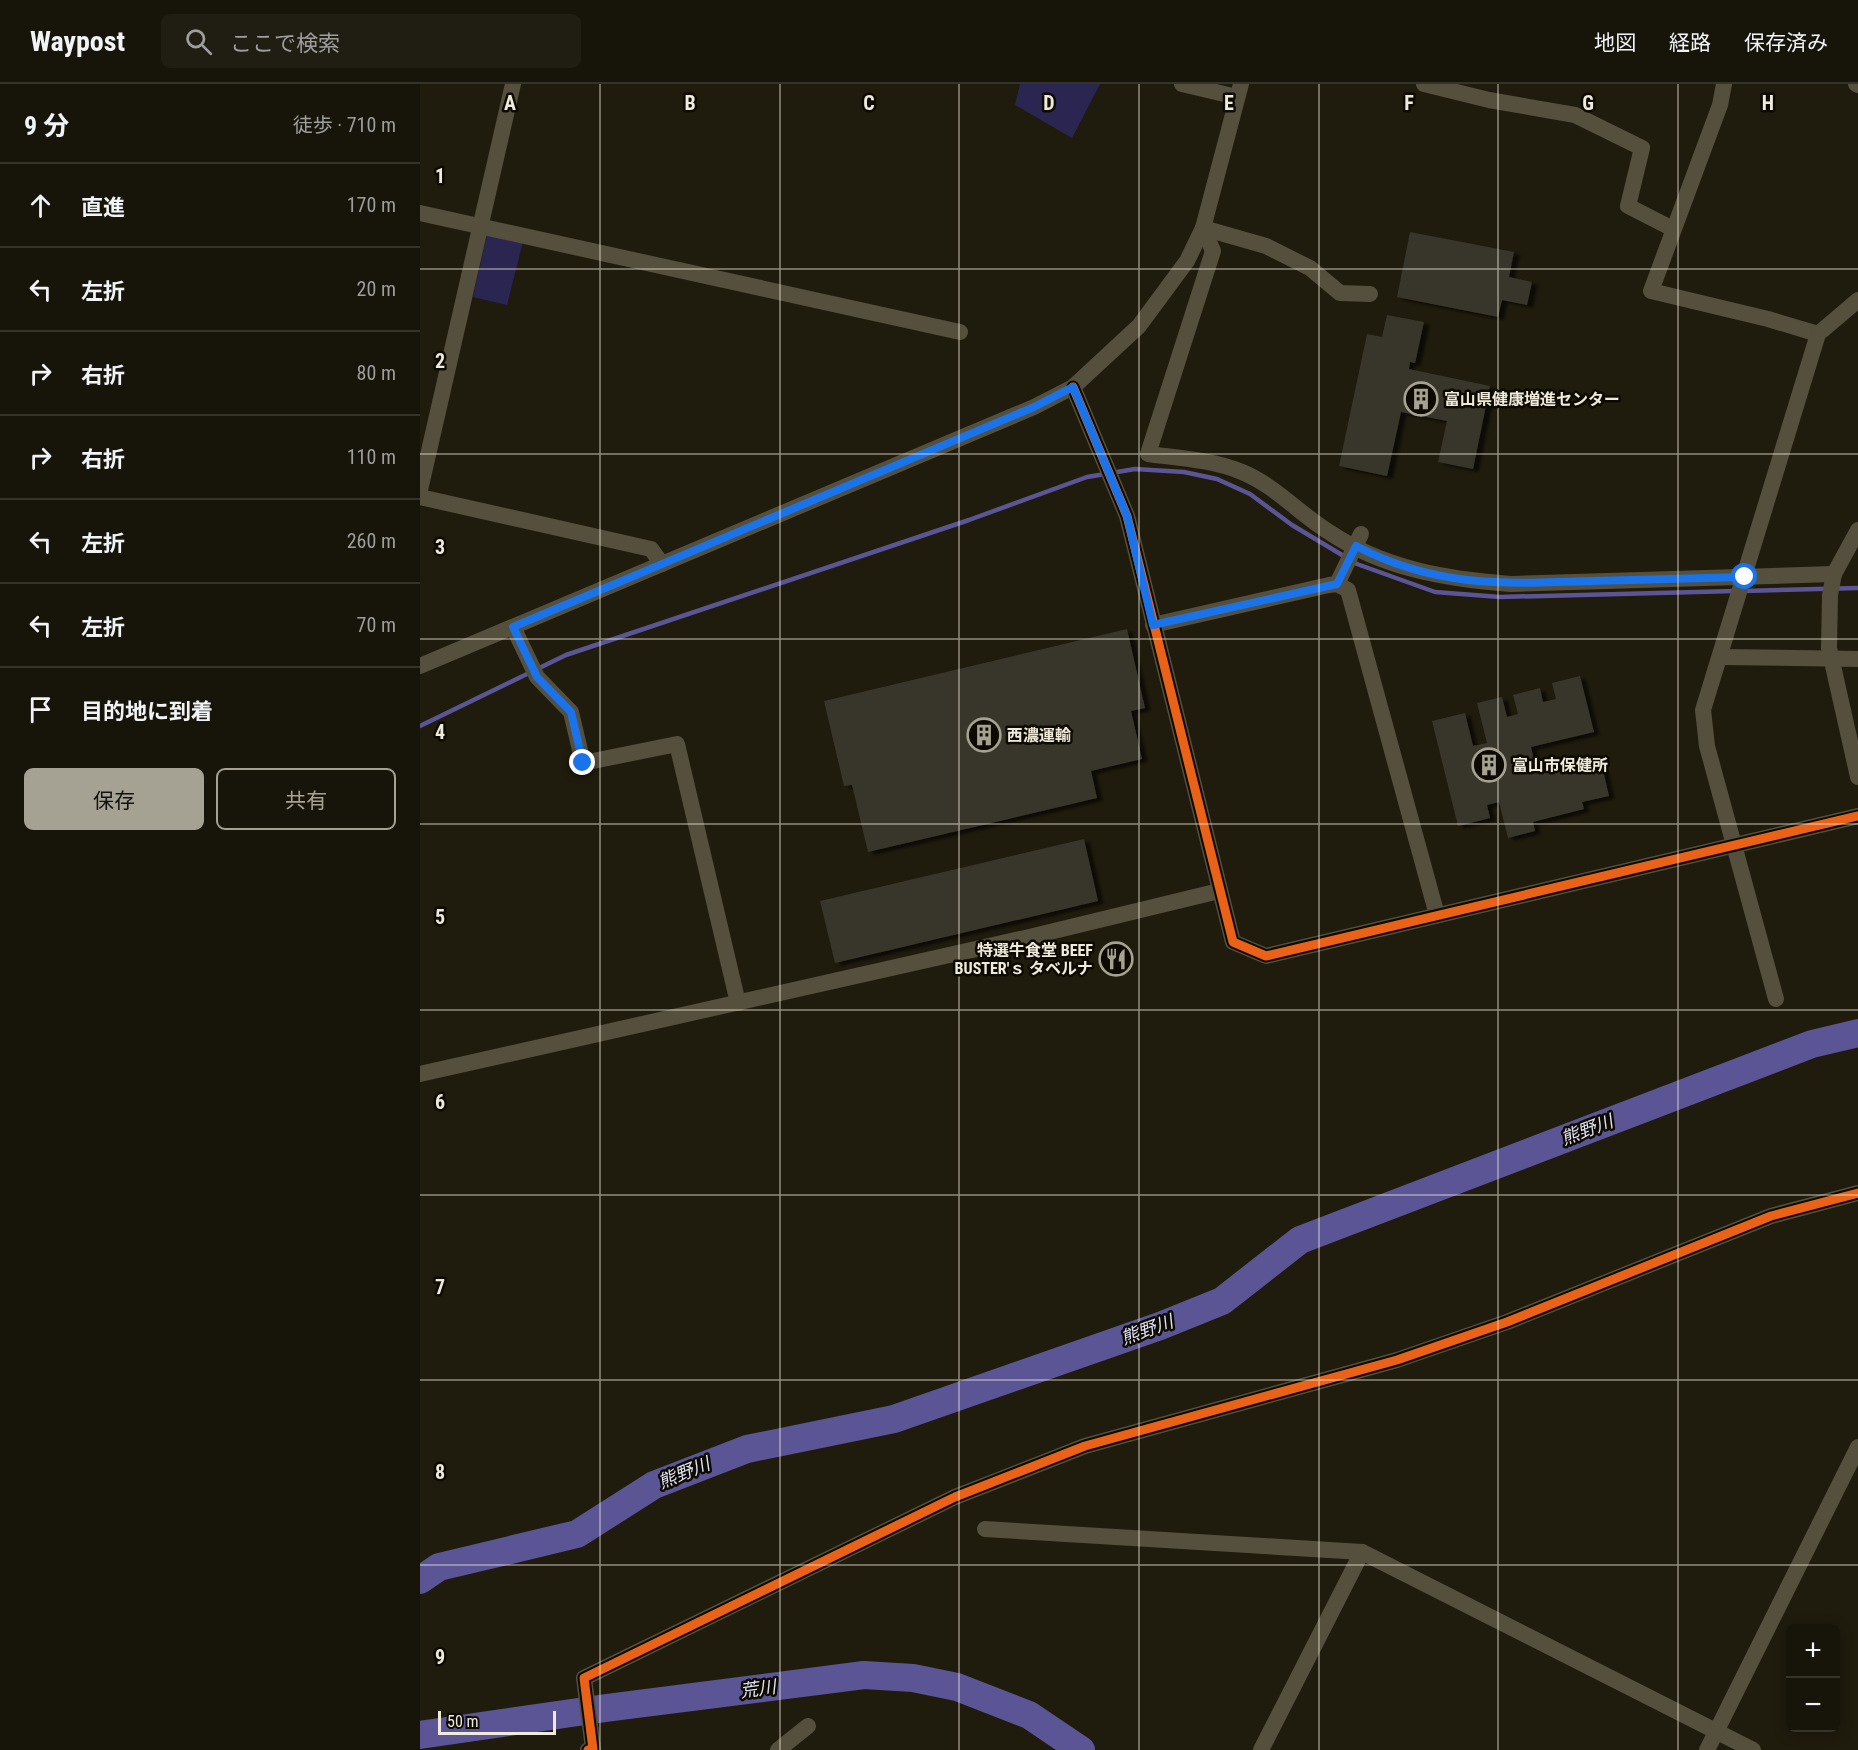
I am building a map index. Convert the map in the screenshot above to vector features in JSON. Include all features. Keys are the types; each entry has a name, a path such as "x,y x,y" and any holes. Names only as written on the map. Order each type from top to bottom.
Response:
{"street":[{"path":"420,490 513,84"},
{"path":"420,666 1034,407 1073,387 1139,326 1187,261 1203,228 1239,91 1182,84"},
{"path":"1424,84 1489,100 1575,115 1642,148 1628,206 1673,229"},
{"path":"1724,84 1720,105 1651,291 1768,319 1818,334"},
{"path":"420,213 960,332"},
{"path":"1203,228 1266,246 1310,268 1340,293 1370,294"},
{"path":"1203,228 1213,251 1148,454 1209,462 1244,472 1329,533 1358,540 1417,572 1460,580 1511,584 1834,574"},
{"path":"1776,999 1707,746 1703,710 1818,334 1858,300"},
{"path":"1073,387 1127,516 1233,942 1266,956 1858,816"},
{"path":"420,497 651,549 662,564"},
{"path":"1858,530 1834,574 1830,595 1830,658 1858,777"},
{"path":"1337,584 1358,540"},
{"path":"1153,625 1337,584 1348,590 1437,915"},
{"path":"513,627 537,677 571,712 583,763 677,744 738,1004"},
{"path":"1721,657 1858,659"},
{"path":"420,1074 738,1004 1219,891"},
{"path":"588,1750 593,1749 584,1678 956,1497 1085,1446 1408,1357 1507,1322 1771,1216 1858,1193"},
{"path":"1835,1199 1858,1204"},
{"path":"1707,1750 1858,1447"},
{"path":"985,1528 1362,1552 1753,1750"},
{"path":"1261,1750 1362,1552"},
{"path":"778,1750 808,1726"}],"shaded area":[{"path":"1020,84 1100,84 1072,138 1015,105"},
{"path":"487,234 523,242 507,305 473,297"}],"building":[{"path":"1410,232 1514,252 1509,277 1532,282 1527,305 1502,300 1498,317 1397,297"},
{"name":"富山県健康増進センター","path":"1387,315 1424,322 1415,363 1410,362 1409,369 1490,386 1473,469 1438,462 1447,421 1401,412 1387,476 1339,466 1367,334 1382,337"},
{"name":"西濃運輸","path":"1127,629 1145,708 1131,711 1142,759 1091,771 1097,798 868,852 852,785 844,786 824,701"},
{"name":"富山市保健所","path":"1580,676 1594,732 1531,747 1537,772 1600,757 1609,796 1582,802 1584,809 1533,822 1535,831 1508,838 1499,802 1487,805 1490,818 1458,826 1432,721 1465,713 1473,746 1487,743 1477,703 1502,697 1507,717 1518,714 1513,695 1540,688 1543,702 1556,699 1552,683"},
{"path":"1084,839 1098,901 835,963 820,901"}],"waterway":[{"path":"420,726 566,655 969,520 1087,477 1135,469 1184,472 1217,479 1250,494 1292,525 1357,564 1435,592 1500,597 1735,591"},
{"path":"1744,591 1858,588"},
{"name":"熊野川","path":"420,1580 439,1567 577,1534 654,1485 747,1449 894,1419 1160,1326 1222,1301 1300,1240 1812,1044 1858,1033"},
{"name":"荒川","path":"420,1735 606,1708 864,1675 913,1678 957,1687 1029,1715 1081,1750"}],"cycle path":[{"path":"1073,387 1127,516 1233,942 1266,956 1858,816"},
{"path":"588,1750 593,1749 584,1678 955,1497 1085,1446 1397,1360 1507,1322 1771,1216 1858,1193"}],"place":[{"name":"富山県健康増進センター","path":"1421,399"},
{"name":"西濃運輸","path":"984,735"},
{"name":"富山市保健所","path":"1489,765"},
{"name":"特選牛食堂 BEEF BUSTER'ｓ タベルナ","path":"1116,959"}],"route":[{"path":"583,763 571,712 537,677 513,627 1034,407 1073,387 1086,413 1127,516 1153,625 1337,584 1356,546 1417,572 1460,580 1511,584 1745,577"}]}
